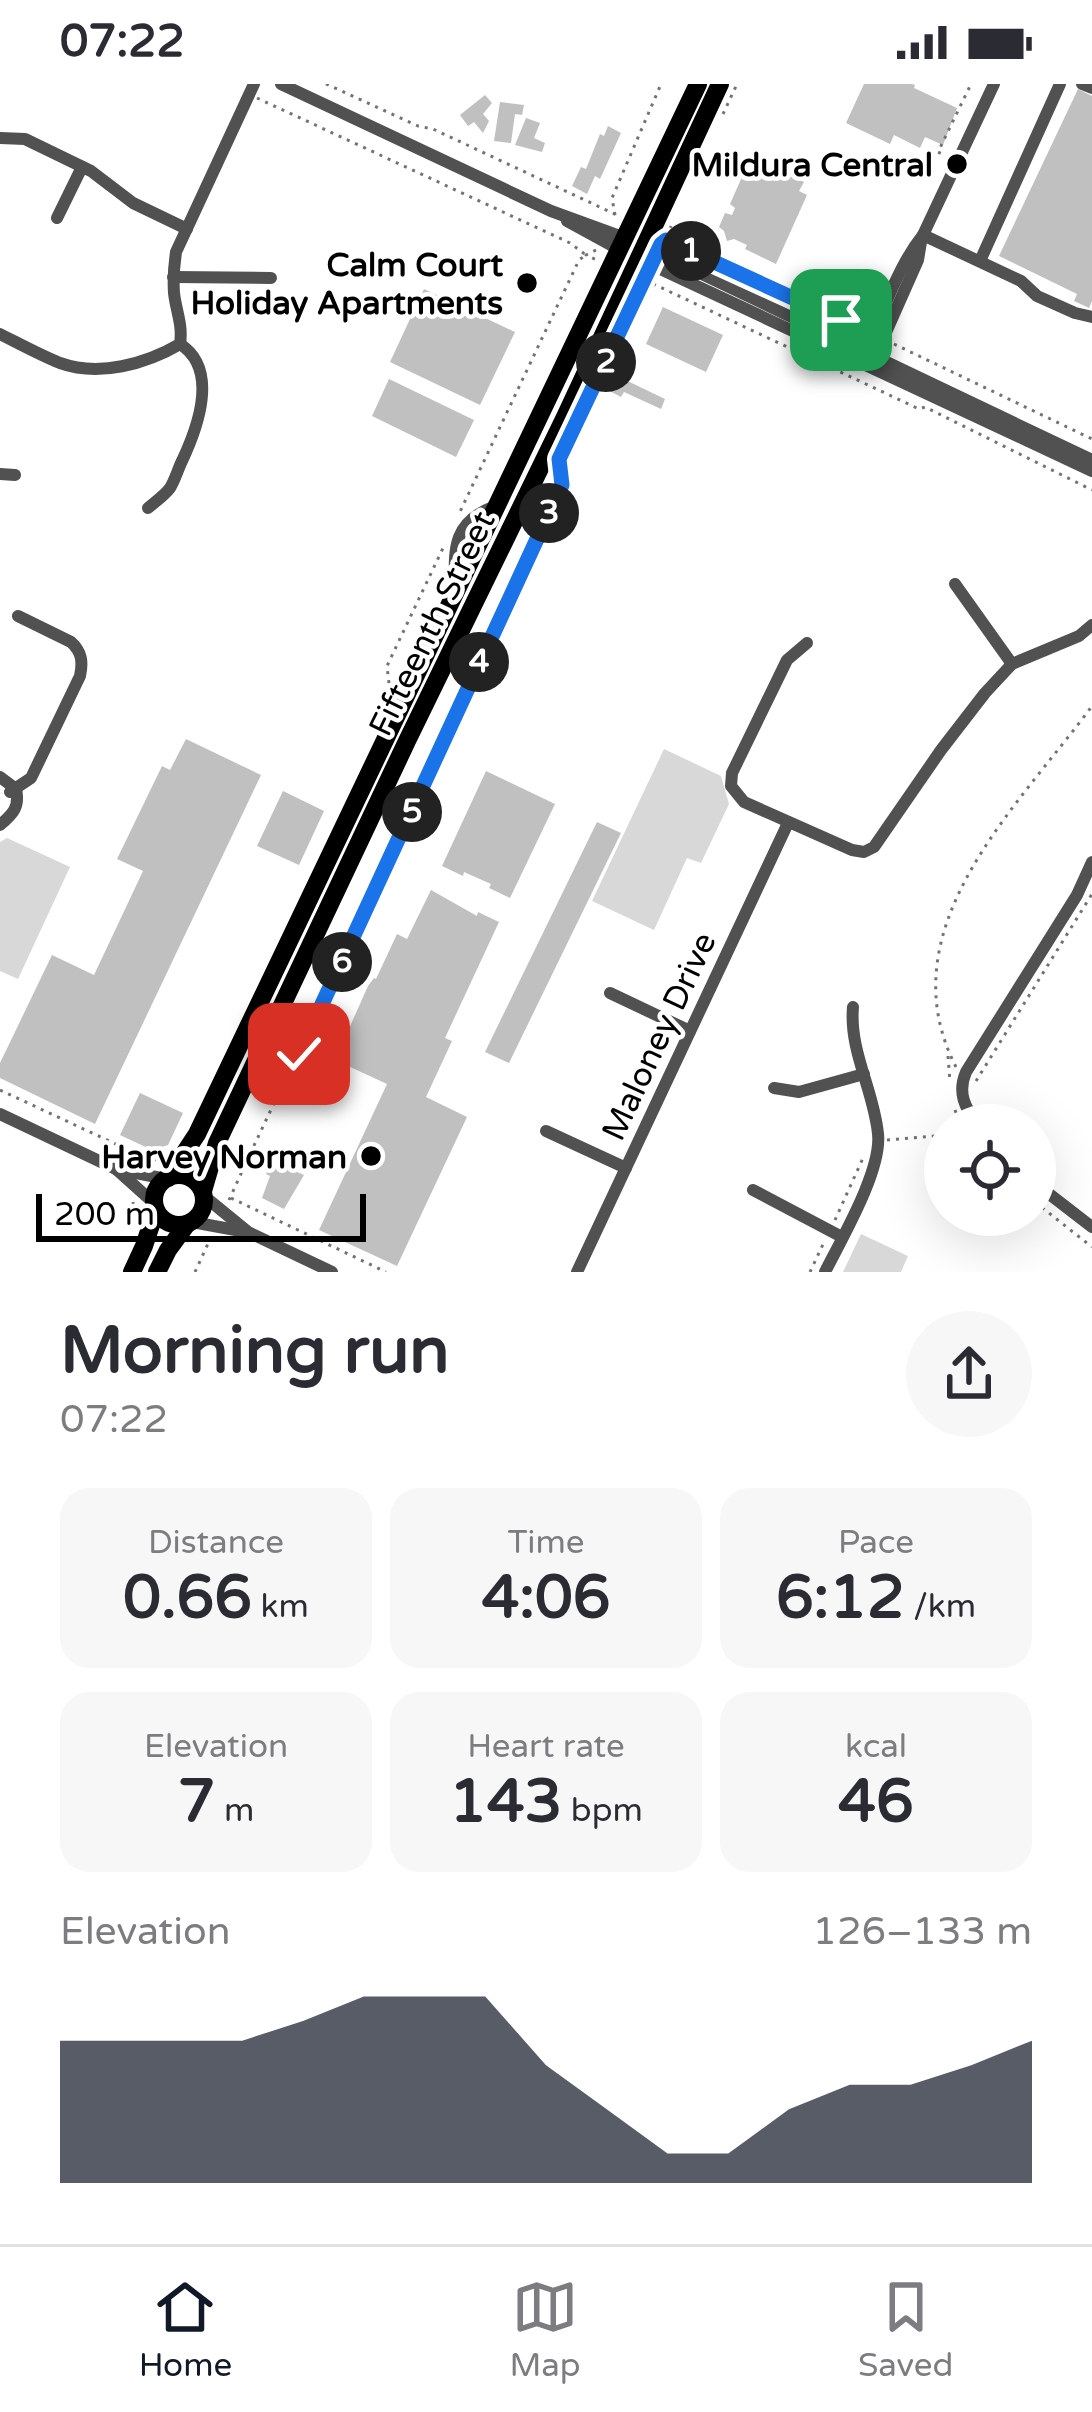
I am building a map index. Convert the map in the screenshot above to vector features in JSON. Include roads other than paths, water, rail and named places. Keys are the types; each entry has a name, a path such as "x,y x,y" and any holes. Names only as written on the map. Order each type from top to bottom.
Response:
{"highway":[{"name":"Fifteenth Street","path":"167,1178 197,1134 698,84"},
{"name":"Fifteenth Street","path":"203,1194 217,1143 565,417 652,249 720,84"},
{"path":"622,244 652,249"},
{"path":"544,406 565,417"},
{"path":"340,833 360,843"},
{"path":"132,1272 155,1207 156,1190 167,1178 184,1176 199,1184 202,1211 161,1269"},
{"path":"155,1207 172,1225 190,1223"}],"street":[{"path":"281,84 622,244"},
{"path":"868,354 906,256 923,235 994,84"},
{"path":"980,261 1060,84"},
{"path":"1082,84 1092,88"},
{"path":"180,344 173,278 176,252 252,89"},
{"path":"0,138 25,139 187,229"},
{"path":"57,218 82,167"},
{"path":"923,235 1021,281 1037,296 1092,317"},
{"path":"652,249 1092,460"},
{"path":"652,249 1092,471"},
{"path":"173,278 272,278"},
{"path":"0,334 62,364 95,369 130,364 180,344"},
{"path":"148,508 169,489 200,413 198,361 180,344"},
{"path":"955,584 1012,664"},
{"path":"3,823 12,802 6,785 26,783 35,771 80,676 82,661 71,642 18,616"},
{"path":"807,643 787,660 732,773 731,786 744,802 864,852 874,847 963,722 1012,664 1079,636 1092,625"},
{"name":"Maloney Drive","path":"577,1272 788,823"},
{"path":"960,1104 957,1084 1077,895 1092,862"},
{"path":"610,993 690,1031"},
{"path":"825,1272 836,1234 872,1173 879,1140 853,1030 854,1006"},
{"path":"774,1088 799,1092 864,1074"},
{"path":"0,1114 116,1169 167,1178"},
{"path":"546,1131 626,1168"},
{"path":"116,1169 155,1207"},
{"path":"752,1190 836,1234"},
{"path":"203,1194 248,1232 332,1272"},
{"path":"1056,1199 1092,1227"},
{"path":"190,1223 248,1232"}],"place":[{"name":"Mildura Central","path":"957,164"},
{"name":"Calm Court Holiday Apartments","path":"527,283"},
{"name":"Harvey Norman","path":"371,1156"}]}
